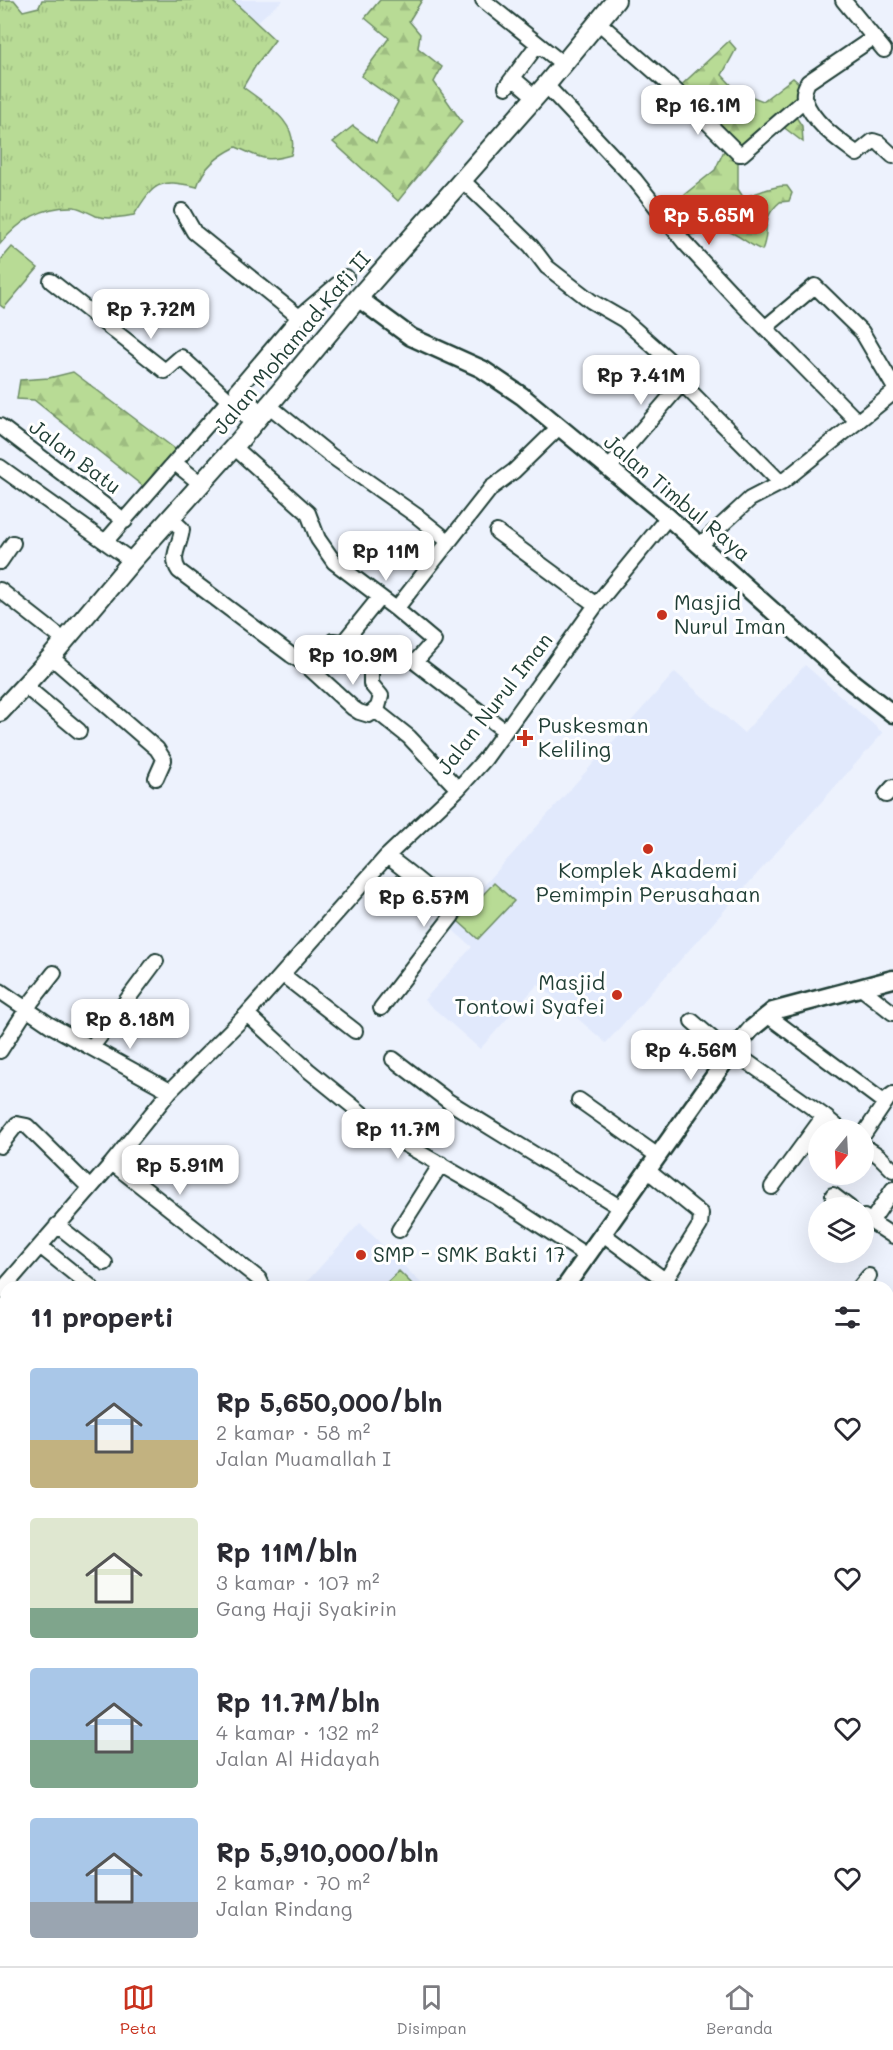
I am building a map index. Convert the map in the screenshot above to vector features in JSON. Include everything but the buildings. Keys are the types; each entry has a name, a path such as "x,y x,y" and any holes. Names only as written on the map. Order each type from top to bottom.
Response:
{"main road":[{"name":"Jalan Mohamad Kafi II","path":"2,704 25,686 51,657 117,550 170,518 196,480 234,447 258,410 462,180 560,62 616,0"}],"street":[{"path":"483,0 560,62"},
{"path":"843,0 884,50"},
{"path":"598,22 671,86 739,154 742,154 804,100"},
{"path":"873,38 808,82 804,100 822,126 856,159 873,141 879,143 893,156"},
{"path":"541,46 512,82 537,91 635,180 684,242 857,421"},
{"path":"462,180 523,238 548,267 591,301 624,320 669,360 682,383 781,483"},
{"path":"182,211 194,232 299,316"},
{"path":"0,467 117,550 125,521 178,465 299,316 346,277"},
{"path":"51,281 165,371 181,357 233,400 258,410 330,455 417,516 448,541"},
{"path":"766,327 815,286 862,332 893,385"},
{"name":"Jalan Timbul Raya","path":"358,298 411,337 482,369 522,396 668,517 852,682 893,714"},
{"path":"609,468 682,383"},
{"path":"700,545 750,499 781,483 893,393"},
{"path":"233,400 258,410"},
{"name":"Jalan Batu","path":"0,426 125,521"},
{"path":"396,609 490,488 514,471 558,428"},
{"path":"234,447 308,513 318,539 334,562 434,641 415,662 505,732"},
{"path":"178,465 196,480"},
{"name":"Jalan Nurul Iman","path":"10,1281 112,1163 170,1091 247,1014 387,856 458,789 485,759 596,605 668,517"},
{"path":"170,518 182,529 174,560 181,573 305,664 359,712 369,716 375,710 381,696 371,684 372,668 342,642 333,641 315,664 305,664"},
{"path":"497,532 596,605"},
{"path":"0,562 13,543"},
{"path":"0,590 62,638"},
{"path":"342,642 380,597"},
{"path":"51,657 157,749 164,760 156,778"},
{"path":"25,686 78,731"},
{"path":"375,710 409,737 458,789"},
{"path":"381,1008 452,916 450,911 432,894 387,856"},
{"path":"92,1047 156,961"},
{"path":"0,1051 26,1009 54,973"},
{"path":"283,975 355,1031"},
{"path":"569,1281 731,1053 751,1029 767,1015 785,1007 893,979"},
{"path":"861,988 893,1013"},
{"path":"0,991 50,1025 170,1091"},
{"path":"247,1014 308,1071 387,1134 497,1197 588,1256"},
{"path":"767,1015 889,1099 874,1120"},
{"path":"692,1021 731,1053 828,1119"},
{"path":"393,1059 448,1101 621,1208"},
{"path":"579,1100 658,1156"},
{"path":"772,1187 824,1116"},
{"path":"0,1146 17,1124 21,1123 27,1126 90,1188"},
{"path":"874,1153 893,1170"},
{"path":"112,1163 260,1281"},
{"path":"399,1230 441,1164"},
{"path":"648,1170 701,1214 700,1225 671,1281"},
{"path":"874,1212 893,1189"},
{"path":"874,1224 893,1236"},
{"path":"57,1225 105,1263"},
{"path":"603,1234 665,1281"},
{"path":"40,1246 84,1281"}],"shaded area":[{"path":"224,0 283,0 252,26"},
{"name":"Komplek Akademi Pemimpin Perusahaan","path":"805,665 883,733 606,1043 538,984 480,1049 424,1000 472,947 448,926 675,672 744,733"},
{"name":"SMP - SMK Bakti 17","path":"360,1223 419,1281 307,1281"}],"green space":[{"path":"0,0 14,0 23,11 39,7 42,0 232,0 275,40 243,87 279,115 286,124 293,144 291,155 268,159 236,147 212,163 203,174 197,187 174,183 158,186 147,196 134,215 105,218 74,207 52,209 24,221 0,244"},
{"path":"380,0 422,0 409,21 420,34 418,48 442,67 434,82 462,122 398,201 333,142 353,126 376,143 398,102 361,76 389,38 365,18"},
{"path":"729,41 736,49 722,75 737,91 763,101 793,78 803,87 792,111 802,126 803,142 782,126 758,134 738,148 738,189 743,197 781,186 787,186 792,193 789,201 780,202 770,214 762,250 724,230 682,234 666,216 685,194 715,170 728,142 676,90"},
{"path":"12,247 38,268 4,308 0,305 0,261"},
{"path":"73,372 187,458 154,495 34,400 17,399 20,380 49,378"},
{"path":"494,883 514,901 478,939 458,921"},
{"path":"399,1271 409,1281 388,1281"}],"place":[{"name":"Masjid Nurul Iman","path":"662,615"},
{"name":"Puskesman Keliling","path":"525,738"},
{"name":"Komplek Akademi Pemimpin Perusahaan","path":"648,849"},
{"name":"Masjid Tontowi Syafei","path":"617,995"},
{"name":"SMP - SMK Bakti 17","path":"361,1255"}]}
